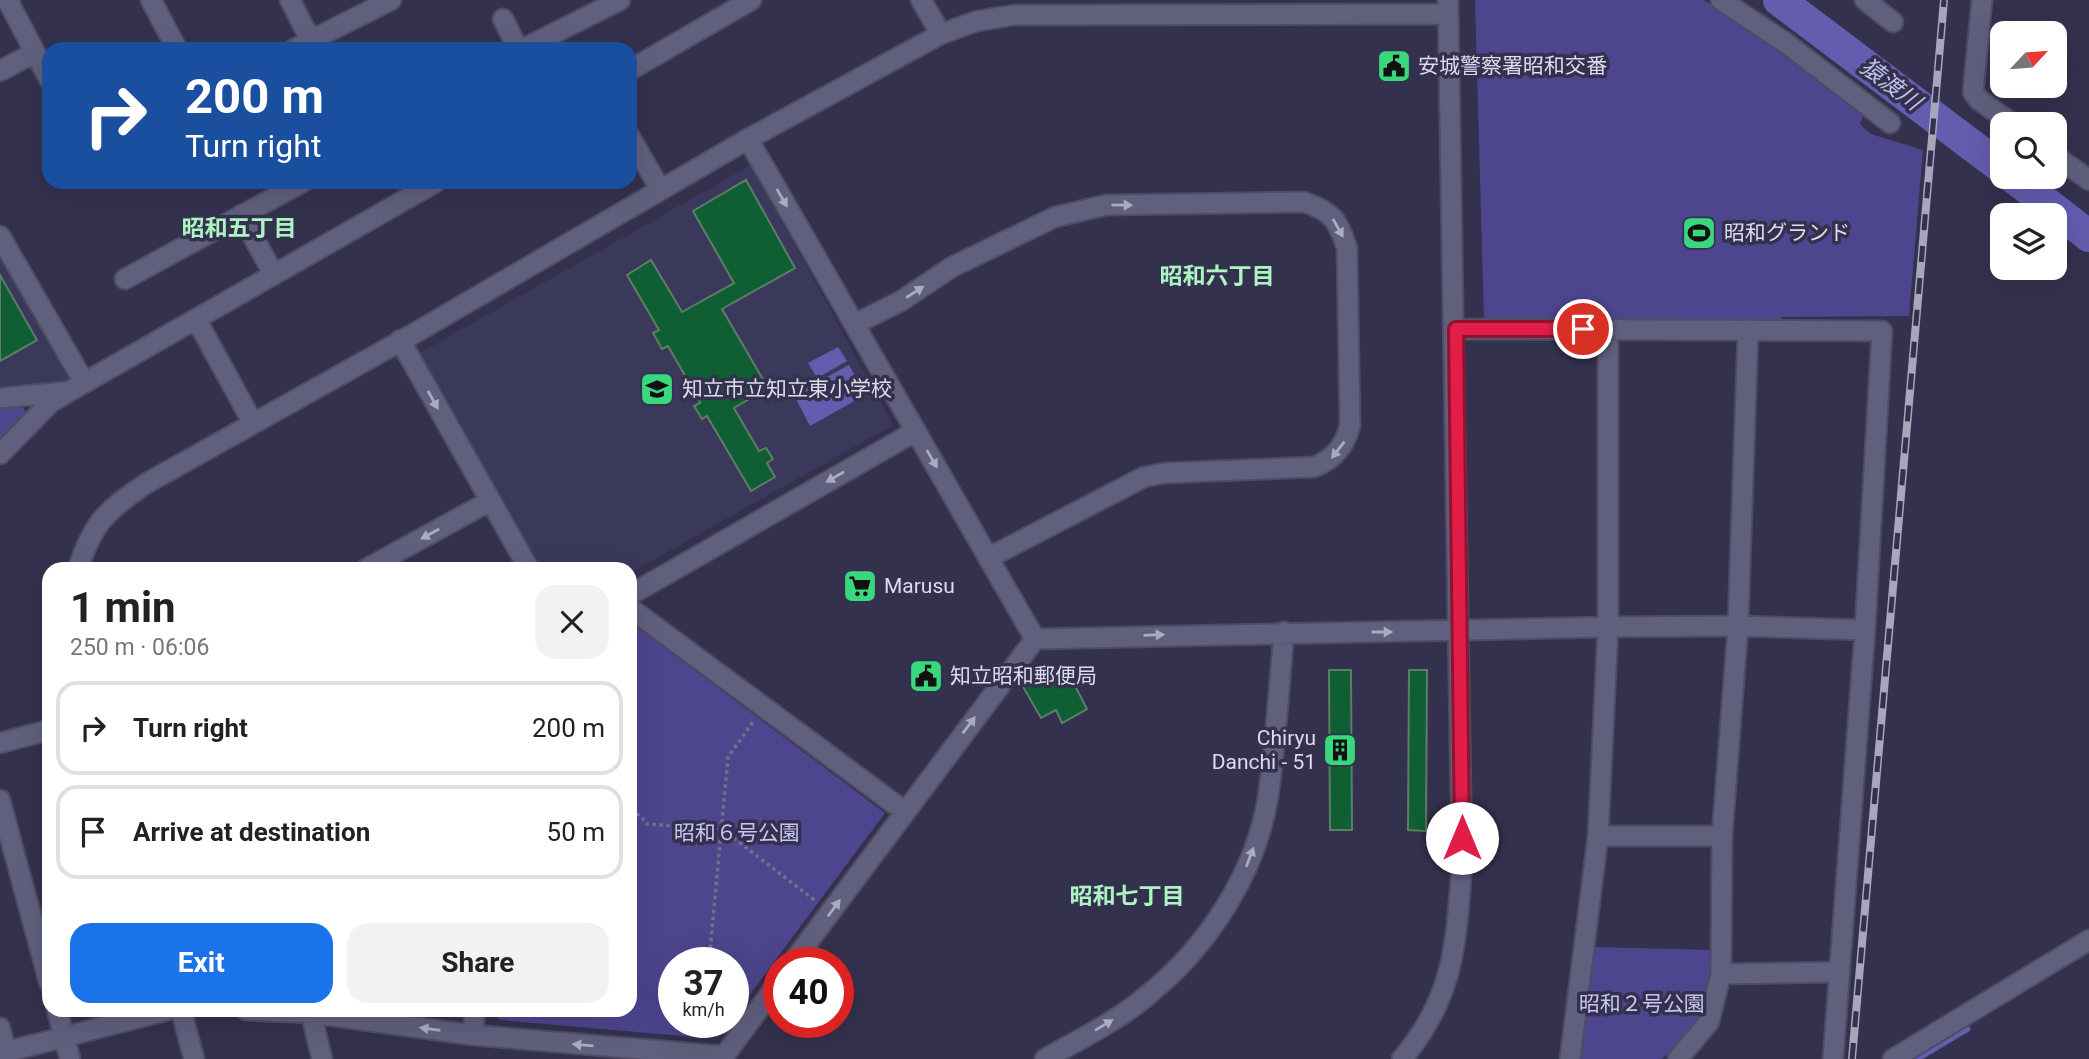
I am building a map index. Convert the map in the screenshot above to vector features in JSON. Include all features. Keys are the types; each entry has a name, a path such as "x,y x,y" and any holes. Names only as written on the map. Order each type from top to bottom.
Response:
{"street":[{"path":"10,0 42,66"},
{"path":"151,0 173,42"},
{"path":"290,0 301,42"},
{"path":"308,42 391,0"},
{"path":"535,42 620,0"},
{"path":"637,66 751,0"},
{"path":"921,0 941,34"},
{"path":"1721,0 1786,43 1890,124"},
{"path":"1865,0 1893,22 1895,0"},
{"path":"1982,0 1973,92 1996,112"},
{"path":"80,562 87,541 109,509 147,483 748,139 941,34 976,21 1014,15 1172,8 1448,7 1456,329 1462,864 1456,950 1439,1006 1405,1057"},
{"path":"503,19 517,42"},
{"path":"0,71 34,52"},
{"path":"748,139 1035,639"},
{"path":"637,149 660,189"},
{"path":"2067,164 2089,180"},
{"path":"125,279 290,189"},
{"path":"0,454 51,402 423,189"},
{"path":"855,324 1017,233 1055,217 1106,205 1304,202 1327,210 1340,226 1348,248 1350,426 1346,441 1330,460 1314,467 1165,473 1144,477 989,558"},
{"path":"241,215 273,273"},
{"path":"0,236 76,387"},
{"path":"196,319 253,423"},
{"path":"1456,329 1882,331 1865,630 1833,1059"},
{"path":"1570,1059 1598,836 1608,627 1608,330"},
{"path":"1678,1059 1709,1022 1721,974 1722,836 1738,626 1748,330"},
{"path":"400,340 525,562"},
{"path":"0,398 76,387"},
{"path":"637,591 916,431"},
{"path":"379,562 490,501"},
{"path":"637,613 904,811"},
{"path":"1035,639 1608,627 1738,626 1865,630"},
{"path":"1045,1059 1108,1023 1149,995 1196,948 1240,882 1253,851 1268,799 1284,632"},
{"path":"804,947 1035,639"},
{"path":"0,743 42,732"},
{"path":"0,800 42,956"},
{"path":"1598,836 1722,836"},
{"path":"1893,1059 2089,940"},
{"path":"1721,974 1840,972"},
{"path":"340,1017 473,1035 725,1058 763,1005"},
{"path":"59,1017 70,1059"},
{"path":"0,1028 7,1055 142,1017"},
{"path":"183,1017 194,1059"},
{"path":"312,1017 322,1059"},
{"path":"473,1035 474,1017"}],"path":[{"path":"711,947 723,830 727,757 764,707"},
{"path":"637,814 646,824 723,830 830,913"}],"shaded area":[{"name":"知立市立知立東小学校","path":"751,165 893,425 637,569 637,562 538,562 420,353"},
{"path":"0,250 70,376 69,383 0,393"},
{"path":"838,347 847,361 817,378 808,363"},
{"path":"849,365 865,395 810,426 794,395"}],"green space":[{"name":"昭和グランド","path":"1475,0 1703,0 1739,20 1865,111 1860,124 1871,134 1923,150 1909,316 1782,317 1779,330 1484,318"},
{"path":"21,403 26,413 0,441 0,404"},
{"name":"昭和６号公園","path":"637,627 885,813 785,947 763,947 763,977 749,996 749,947 658,947 658,1034 500,1020 498,1017 637,1017"},
{"name":"昭和２号公園","path":"1593,947 1713,950 1702,1012 1687,1038 1676,1049 1661,1059 1577,1059"}],"building":[{"path":"746,180 795,268 722,309 768,388 734,408 759,451 766,448 773,459 767,463 775,477 751,491 707,416 702,419 694,406 700,403 699,400 668,346 662,349 653,333 659,330 627,275 651,260 682,312 734,283 693,211"},
{"path":"0,275 37,340 0,361"},
{"path":"1043,667 1046,673 1052,670 1055,676 1067,670 1087,709 1062,723 1056,710 1041,718 1022,685 1033,679 1030,674"},
{"name":"Chiryu Danchi - 51","path":"1329,670 1351,670 1352,830 1330,830"},
{"path":"1409,670 1427,670 1426,831 1408,830"}],"waterway":[{"name":"猿渡川","path":"1779,0 1990,159"},
{"name":"猿渡川","path":"2028,189 2089,236"},
{"path":"1918,1059 1968,1029"}],"railway":[{"path":"1852,1059 1944,0"}],"place":[{"name":"安城警察署昭和交番","path":"1394,66"},
{"name":"昭和グランド","path":"1699,233"},
{"name":"知立市立知立東小学校","path":"657,389"},
{"name":"Marusu","path":"860,586"},
{"name":"知立昭和郵便局","path":"926,676"},
{"name":"Chiryu Danchi - 51","path":"1340,750"}],"district":[{"name":"昭和五丁目","path":"239,228"},
{"name":"昭和六丁目","path":"1217,276"},
{"name":"昭和七丁目","path":"1127,896"}],"route":[{"path":"1462,838 1456,329 1583,329"}]}
